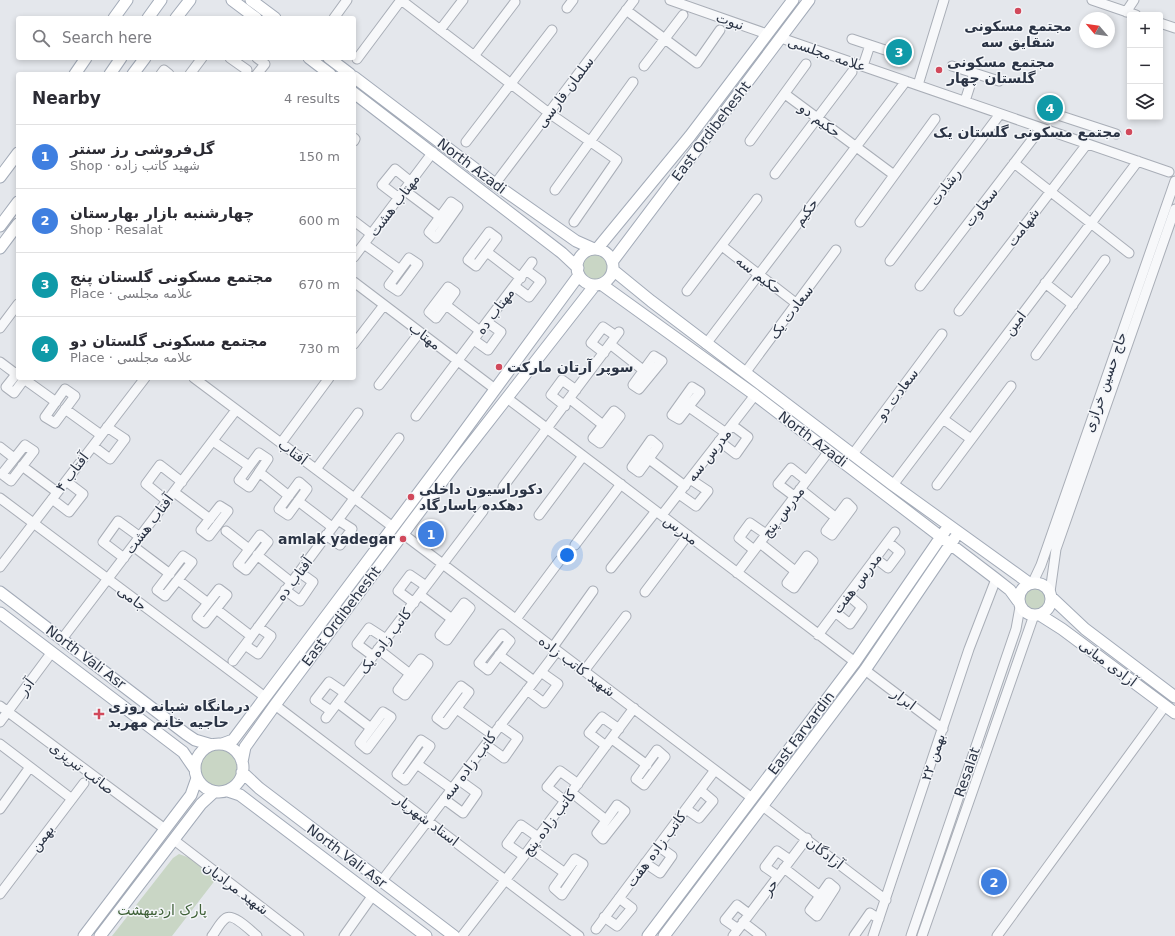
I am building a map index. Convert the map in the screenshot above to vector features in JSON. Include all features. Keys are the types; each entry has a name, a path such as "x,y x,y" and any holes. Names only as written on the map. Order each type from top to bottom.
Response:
{"main road":[{"path":"115,16 127,0"},
{"path":"149,16 161,0"},
{"path":"178,16 190,0"},
{"path":"232,0 253,16"},
{"path":"251,0 272,16"},
{"name":"East Ordibehesht","path":"596,249 690,136 793,0"},
{"name":"East Ordibehesht","path":"613,266 750,78 809,0"},
{"path":"76,72 85,60"},
{"path":"111,72 120,60"},
{"path":"134,72 143,60"},
{"path":"312,60 327,72"},
{"path":"332,60 347,72"},
{"path":"740,71 750,78"},
{"name":"North Azadi","path":"356,78 495,184 576,240 596,249"},
{"name":"North Azadi","path":"356,98 390,120 433,152 562,253 578,271"},
{"path":"390,120 398,110"},
{"path":"0,178 16,156"},
{"path":"0,226 16,205"},
{"path":"0,248 16,227"},
{"path":"596,249 607,253 613,266 609,278 598,284 588,283 578,271 582,255 596,249"},
{"name":"North Azadi","path":"613,266 706,344 893,485 959,533 1031,582"},
{"name":"East Ordibehesht","path":"217,744 233,740 496,389 578,271"},
{"name":"East Ordibehesht","path":"242,767 244,747 249,740 460,457 598,284"},
{"name":"North Azadi","path":"598,284 755,395 1010,590 1019,604"},
{"path":"453,447 451,457 456,459 460,457"},
{"path":"437,468 444,467 447,475"},
{"name":"East Farvardin","path":"648,936 855,662 949,525"},
{"name":"East Farvardin","path":"664,936 764,807 865,670 959,533"},
{"path":"1031,582 1043,584 1050,594 1049,607 1037,615 1024,611 1019,604 1020,590 1031,582"},
{"name":"North Vali Asr","path":"0,592 186,734 195,740 217,744"},
{"name":"آزادی میانی","path":"1050,594 1084,629 1175,697"},
{"name":"North Vali Asr","path":"0,613 177,747 183,752 196,773"},
{"name":"آزادی میانی","path":"1037,615 1062,628 1175,713"},
{"path":"239,731 241,739 249,740"},
{"path":"177,747 182,747 187,744 188,739 186,734"},
{"path":"84,936 189,798 196,773 198,755 203,750 217,744 235,750 242,767 239,782 228,791 214,792 202,786 196,773"},
{"name":"North Vali Asr","path":"242,767 259,788 454,936"},
{"path":"247,801 250,792 259,788"},
{"name":"North Vali Asr","path":"228,791 240,795 426,936"},
{"path":"100,936 197,809 214,792"},
{"path":"189,798 194,800 197,804 197,809"}],"street":[{"path":"335,16 347,0"},
{"path":"357,59 401,0 510,84 616,160 574,222"},
{"path":"440,30 463,0"},
{"name":"سلمان فارسی","path":"495,184 634,0"},
{"name":"نبوت","path":"670,0 767,34"},
{"path":"918,85 944,0"},
{"path":"1092,0 1126,12 1134,0"},
{"path":"474,56 515,2"},
{"path":"626,10 697,62 720,30"},
{"path":"644,66 683,15"},
{"path":"1163,24 1174,27"},
{"path":"466,142 552,30"},
{"name":"علامه مجلسی","path":"781,38 1168,172"},
{"path":"852,39 888,51"},
{"path":"863,66 870,45"},
{"path":"192,72 200,60"},
{"path":"232,60 245,72 255,60"},
{"path":"259,72 265,64 260,60"},
{"path":"750,140 806,64"},
{"path":"952,66 999,81"},
{"path":"775,174 852,72"},
{"path":"965,101 974,73"},
{"name":"حکیم","path":"706,344 906,81"},
{"path":"555,190 632,82"},
{"name":"حکیم دو","path":"785,94 894,175"},
{"name":"رشادت","path":"890,261 1000,114"},
{"path":"1058,115 1116,134"},
{"path":"860,222 935,119"},
{"name":"شهامت","path":"959,311 1050,191 1084,143 1088,125"},
{"name":"سخاوت","path":"920,286 1042,128"},
{"name":"مهتاب هشت","path":"358,250 433,152"},
{"name":"امین","path":"893,485 1138,161"},
{"path":"1014,163 1129,253"},
{"path":"398,198 382,185 395,169 411,182"},
{"name":"حاج حسین خرازی","path":"1031,582 1041,565 1175,181"},
{"path":"404,190 440,217"},
{"path":"687,291 756,199"},
{"name":"حاج حسین خرازی","path":"1050,594 1056,549 1175,209"},
{"path":"356,223 371,234"},
{"name":"حکیم سه","path":"722,246 797,304"},
{"path":"358,250 400,270"},
{"name":"سعادت یک","path":"745,373 836,250"},
{"path":"486,252 523,274 541,281 529,297 514,286"},
{"path":"1036,355 1105,260"},
{"name":"مهتاب ده","path":"416,416 532,262"},
{"name":"مهتاب","path":"356,283 496,389"},
{"path":"1046,283 1073,305"},
{"path":"356,341 384,304"},
{"path":"446,305 480,331"},
{"path":"0,328 16,307"},
{"path":"474,340 488,350 501,332 487,322"},
{"path":"503,488 548,429 567,402 604,353 610,344 618,334 603,327 591,343 604,353"},
{"path":"379,385 420,332"},
{"name":"سعادت دو","path":"853,454 942,334"},
{"path":"610,344 643,370"},
{"path":"0,362 16,373"},
{"path":"26,380 56,402"},
{"name":"آفتاب ۴","path":"0,567 93,446 140,380"},
{"name":"آفتاب","path":"197,380 392,527"},
{"path":"281,442 328,380"},
{"path":"576,390 562,380 551,395 567,402 603,425"},
{"path":"936,485 1011,386"},
{"path":"65,390 75,396 55,423 46,417 56,402 65,390"},
{"name":"مدرس سه","path":"611,568 659,513 679,494 755,395"},
{"name":"مدرس","path":"507,398 855,662"},
{"path":"689,407 726,433"},
{"path":"65,409 101,435"},
{"name":"آفتاب هشت","path":"62,639 236,410"},
{"path":"316,469 358,413"},
{"path":"943,418 971,438"},
{"path":"719,442 736,454 748,437 732,425"},
{"path":"93,446 110,459 124,439 107,427"},
{"name":"آفتاب ده","path":"233,661 399,438"},
{"path":"213,441 249,466"},
{"path":"25,444 34,451 22,466 11,481 2,474 25,444"},
{"path":"0,447 14,458"},
{"name":"مدرس پنج","path":"737,573 828,451"},
{"path":"259,452 268,459 249,487 240,480 249,466 259,452"},
{"path":"539,515 583,456"},
{"path":"649,459 708,492 696,506 679,494"},
{"path":"167,501 146,484 160,465 182,482"},
{"path":"22,466 69,512 83,494 66,481"},
{"path":"806,480 791,468 778,484 797,493 835,517"},
{"path":"259,472 289,496"},
{"path":"299,482 307,489 288,515 280,509 289,496 299,482"},
{"path":"575,545 621,484"},
{"path":"174,492 210,519"},
{"name":"جامی","path":"0,498 265,698"},
{"path":"298,502 332,527"},
{"name":"کاتب زاده یک","path":"345,694 329,682 315,700 329,715 338,703 345,694 414,603 483,511"},
{"path":"326,535 340,545 352,529 338,520"},
{"path":"124,558 103,542 118,521 140,537"},
{"path":"766,534 750,523 739,538 757,547 795,571"},
{"path":"226,531 249,549"},
{"name":"مدرس هفت","path":"818,635 895,532"},
{"name":"شهید کاتب زاده","path":"403,534 752,798"},
{"path":"260,535 268,542 246,570 238,564 249,549 260,535"},
{"path":"645,592 688,535"},
{"path":"875,558 888,568 900,552 888,542"},
{"path":"133,546 170,574"},
{"path":"257,555 292,582"},
{"path":"183,556 192,562 165,596 157,590 170,574 183,556"},
{"path":"516,619 560,560"},
{"path":"285,590 300,601 313,582 299,572"},
{"path":"414,603 398,591 410,574 426,586"},
{"name":"۲۲ بهمن","path":"873,936 943,729 996,579"},
{"path":"178,580 208,603"},
{"path":"219,589 227,595 205,623 197,617 208,603 219,589"},
{"name":"کاتب زاده سه","path":"381,882 541,672 593,591"},
{"path":"420,595 452,619"},
{"path":"835,612 850,624 862,607 848,595"},
{"name":"Resalat","path":"911,936 1013,636 1019,604"},
{"path":"216,609 251,636"},
{"name":"Resalat","path":"922,936 1037,615"},
{"path":"584,671 626,616"},
{"path":"245,645 258,654 270,636 258,627"},
{"path":"386,640 369,628 357,644 376,653 410,674"},
{"name":"آذر","path":"0,722 52,652"},
{"path":"499,655 534,681"},
{"name":"ابرار","path":"865,670 943,729"},
{"path":"527,690 544,703 558,684 541,672"},
{"path":"338,703 371,728"},
{"name":"استاد شهریار","path":"275,705 579,936"},
{"name":"صائب تبریزی","path":"0,706 165,829"},
{"path":"997,936 1165,706"},
{"name":"کاتب زاده پنج","path":"462,936 506,880 634,708"},
{"path":"456,709 493,735"},
{"path":"619,729 602,717 589,733 609,742 646,766"},
{"path":"486,745 504,758 518,738 500,726"},
{"path":"0,744 72,799"},
{"path":"417,764 452,789"},
{"path":"0,809 30,768"},
{"name":"کاتب زاده هفت","path":"596,929 715,770"},
{"path":"565,801 547,787 560,771 578,784"},
{"path":"444,799 463,813 477,793 459,780"},
{"name":"بهمن","path":"0,894 84,783"},
{"path":"686,809 699,818 713,801 700,790"},
{"path":"572,792 606,820"},
{"name":"آزادگان","path":"764,807 807,838 886,900"},
{"path":"524,856 507,844 520,825 538,837"},
{"name":"حر","path":"738,929 807,838"},
{"name":"شهید مرادیان","path":"174,840 299,936"},
{"path":"645,863 660,873 672,856 658,846"},
{"path":"530,848 565,873"},
{"path":"790,860 777,851 766,867 781,872 820,896"},
{"path":"344,936 372,895"},
{"path":"604,917 617,926 632,908 619,898"},
{"path":"750,914 737,905 725,920 738,929 761,936"},
{"path":"854,936 870,913 879,919"},
{"path":"212,936 225,918 230,916 235,918 257,936"}],"green space":[{"path":"595,253 605,257 609,267 605,277 595,281 585,277 581,267 585,257"},
{"path":"1034,586 1043,590 1047,599 1043,608 1034,612 1025,608 1021,599 1025,590"},
{"path":"215,749 223,749 233,754 237,761 237,775 233,782 223,787 215,787 205,782 203,779 200,772 200,764 205,754 208,752"},
{"name":"پارک اردیبهشت","path":"179,854 190,858 216,879 172,936 112,936 173,858"}],"place":[{"name":"مجتمع مسکونی شقایق سه","path":"1018,11"},
{"name":"مجتمع مسکونی گلستان پنج","path":"899,52"},
{"name":"مجتمع مسکونی گلستان چهار","path":"939,70"},
{"name":"مجتمع مسکونی گلستان دو","path":"1050,108"},
{"name":"مجتمع مسکونی گلستان یک","path":"1129,132"},
{"name":"سوپر آرتان مارکت","path":"499,367"},
{"name":"دکوراسیون داخلی دهکده پاسارگاد","path":"411,497"},
{"name":"گل‌فروشی رز سنتر","path":"431,534"},
{"name":"amlak yadegar","path":"403,539"},
{"name":"درمانگاه شبانه‌ روزی حاجیه‌ خانم مهربد","path":"99,714"},
{"name":"چهارشنبه بازار بهارستان","path":"994,882"}]}
